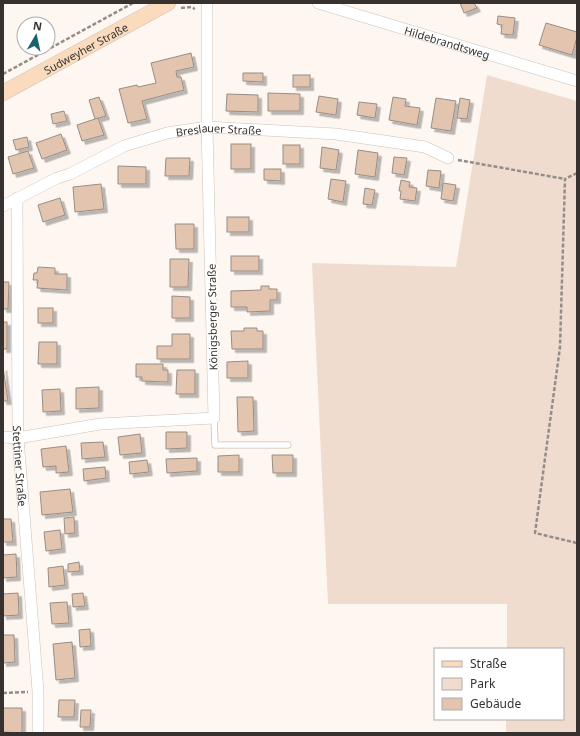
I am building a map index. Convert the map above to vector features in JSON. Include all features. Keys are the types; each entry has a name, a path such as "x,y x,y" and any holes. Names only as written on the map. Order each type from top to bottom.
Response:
{"main road":[{"name":"Sudweyher Straße","path":"3,93 168,3"}],"street":[{"name":"Königsberger Straße","path":"207,3 207,127 214,418"},
{"name":"Hildebrandtsweg","path":"318,3 577,81"},
{"name":"Breslauer Straße","path":"3,206 124,146 167,133 207,127 336,134 425,147 448,158"},
{"name":"Stettiner Straße","path":"17,198 18,438 38,692 38,733"},
{"path":"3,438 18,438 100,424 214,418"}],"lane":[{"path":"214,418 215,445 288,445"}],"path":[{"path":"3,74 133,3"},
{"path":"448,158 565,179 577,173"},
{"path":"565,179 560,347 535,533 577,543"},
{"path":"3,693 38,692"}],"green space":[{"path":"487,75 577,101 577,733 506,733 506,720 564,720 564,648 507,648 507,604 328,604 312,263 456,267"}],"building":[{"path":"460,3 474,3 477,8 464,13"},
{"path":"498,16 515,18 513,35 501,34 502,25 497,24"},
{"path":"546,23 577,32 572,55 539,45"},
{"path":"191,53 194,67 176,71 177,77 181,77 184,90 142,101 147,119 128,123 119,89 156,83 151,63"},
{"path":"243,73 263,73 263,82 243,81"},
{"path":"293,75 310,75 310,87 293,87"},
{"path":"268,93 300,94 300,111 268,111"},
{"path":"227,94 258,95 258,112 226,111"},
{"path":"319,96 338,99 336,115 316,112"},
{"path":"99,97 106,116 95,119 89,100"},
{"path":"393,97 406,99 405,106 420,108 417,125 389,120"},
{"path":"436,98 456,101 451,131 431,128"},
{"path":"460,98 470,100 467,119 457,118"},
{"path":"359,102 377,104 375,118 357,115"},
{"path":"64,111 67,121 53,124 51,114"},
{"path":"98,118 104,135 82,141 77,125"},
{"path":"61,134 67,150 42,159 36,143"},
{"path":"27,137 29,147 16,150 13,140"},
{"path":"231,144 251,144 251,169 231,169"},
{"path":"283,145 300,145 300,164 283,164"},
{"path":"322,147 339,150 336,170 320,168"},
{"path":"358,150 378,153 375,177 355,174"},
{"path":"28,151 34,168 13,174 8,157"},
{"path":"394,157 407,158 404,175 392,173"},
{"path":"166,158 190,158 189,176 165,176"},
{"path":"118,166 146,167 146,184 118,184"},
{"path":"264,169 281,169 281,181 264,180"},
{"path":"428,170 441,171 439,188 426,186"},
{"path":"331,179 346,181 343,202 328,199"},
{"path":"401,180 410,182 409,187 417,188 415,201 400,199 401,191 399,191"},
{"path":"443,183 456,185 453,201 441,199"},
{"path":"101,184 104,209 75,212 73,187"},
{"path":"365,188 375,190 372,205 363,204"},
{"path":"60,198 65,215 43,222 38,205"},
{"path":"227,217 249,217 249,232 227,232"},
{"path":"175,224 194,224 194,249 176,249"},
{"path":"231,256 259,256 259,271 231,271"},
{"path":"170,259 189,259 188,287 170,287"},
{"path":"38,267 55,268 55,274 67,274 67,290 37,288 38,280 33,280 34,273 37,273"},
{"path":"3,282 9,282 8,309 3,309"},
{"path":"261,286 269,286 269,289 277,289 277,300 270,300 270,311 247,312 247,307 231,307 231,291 261,290"},
{"path":"172,296 190,297 190,318 172,318"},
{"path":"38,308 53,308 53,323 38,323"},
{"path":"3,322 7,322 7,349 3,349"},
{"path":"244,328 257,328 257,331 263,331 263,349 232,349 231,331 244,331"},
{"path":"172,334 190,334 190,359 157,359 157,346 172,346"},
{"path":"39,342 57,342 57,364 38,364"},
{"path":"248,361 248,378 227,378 227,362"},
{"path":"136,364 163,364 163,370 168,370 168,382 142,381 142,377 136,377"},
{"path":"3,367 8,401 3,401"},
{"path":"177,370 195,370 195,394 176,394"},
{"path":"99,387 99,408 76,409 76,388"},
{"path":"60,389 61,411 43,412 42,390"},
{"path":"237,397 253,397 254,431 238,432"},
{"path":"166,432 187,432 187,448 166,449"},
{"path":"140,434 142,453 120,455 118,437"},
{"path":"103,442 105,457 82,459 81,443"},
{"path":"66,446 69,472 56,473 56,466 43,467 41,449"},
{"path":"239,455 239,472 218,472 218,456"},
{"path":"272,455 293,455 293,473 273,473"},
{"path":"197,458 197,471 167,473 166,459"},
{"path":"147,460 149,472 130,474 129,462"},
{"path":"105,467 106,478 84,481 83,469"},
{"path":"70,489 73,512 42,515 40,492"},
{"path":"74,517 75,533 65,534 64,518"},
{"path":"3,519 11,519 13,542 3,542"},
{"path":"60,530 62,549 46,551 44,532"},
{"path":"16,554 17,577 3,578 3,555"},
{"path":"79,562 80,571 68,572 68,564"},
{"path":"63,566 65,585 49,587 48,568"},
{"path":"18,593 19,615 3,616 3,594"},
{"path":"83,593 85,606 73,607 72,594"},
{"path":"67,602 69,623 52,624 50,603"},
{"path":"90,629 91,646 80,647 79,630"},
{"path":"3,635 14,635 15,662 3,663"},
{"path":"72,642 75,678 56,680 53,644"},
{"path":"59,700 75,700 74,717 58,717"},
{"path":"3,708 22,708 22,733 3,732"},
{"path":"81,710 91,710 90,727 80,727"}]}
